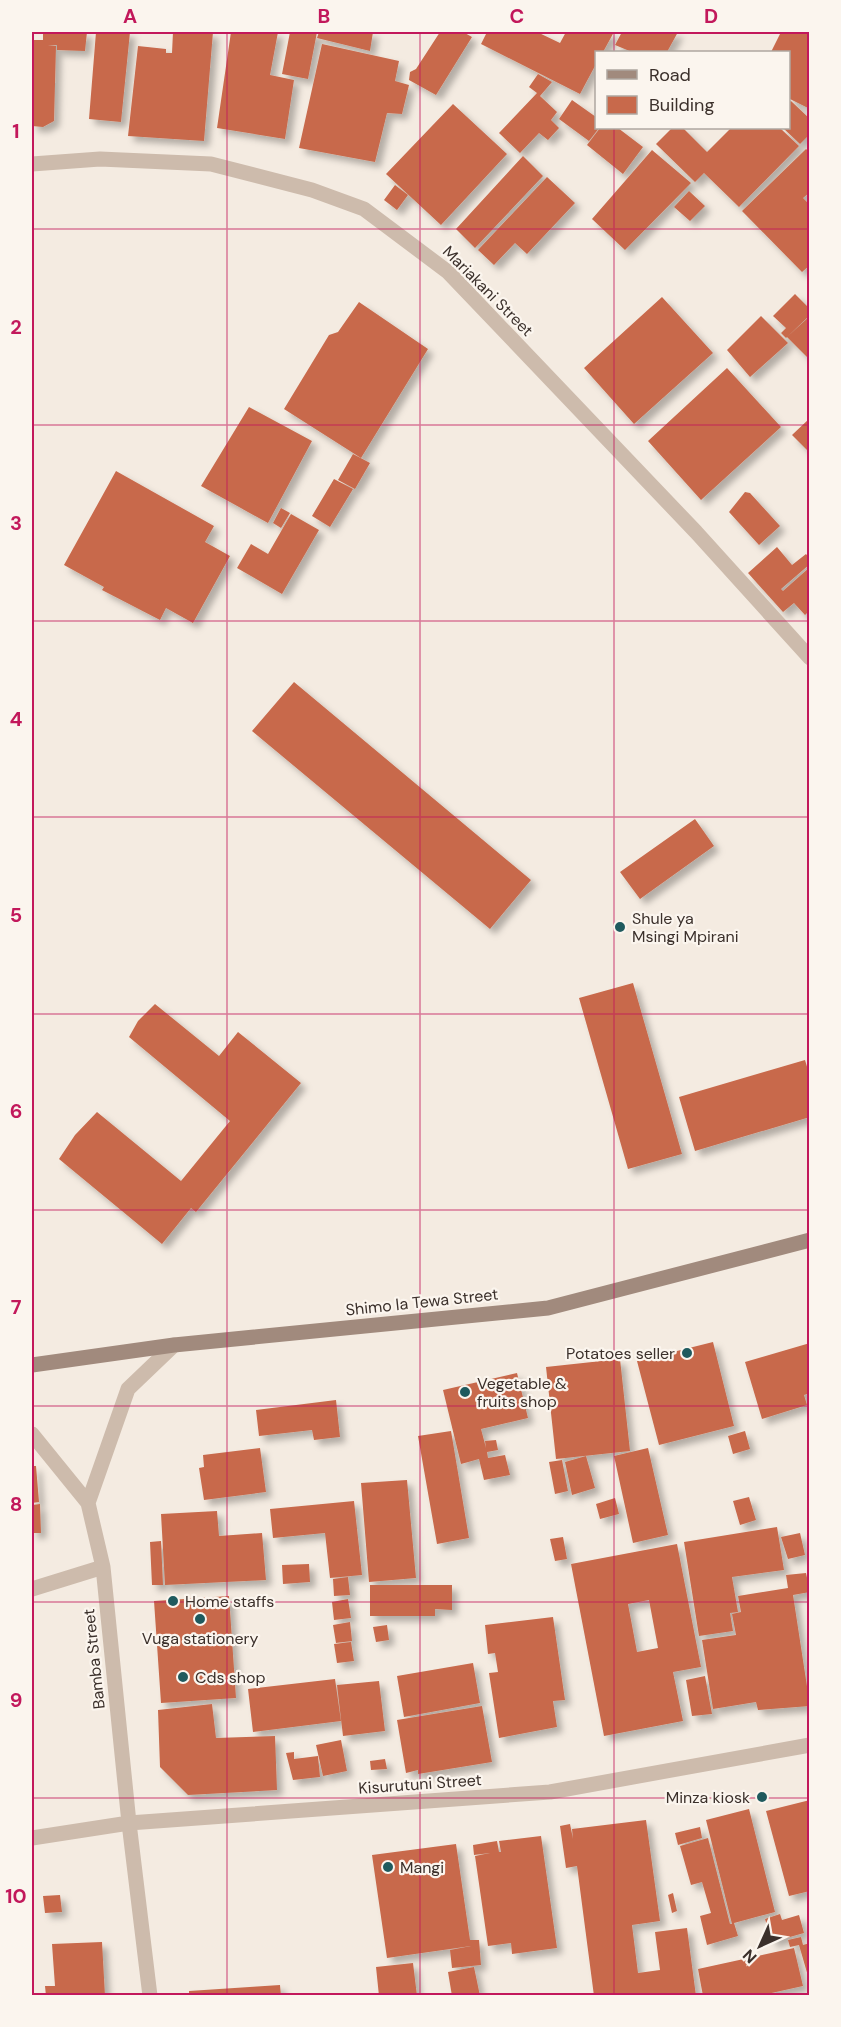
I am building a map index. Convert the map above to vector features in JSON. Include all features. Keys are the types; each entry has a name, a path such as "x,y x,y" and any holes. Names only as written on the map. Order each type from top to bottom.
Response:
{"street":[{"name":"Mariakani Street","path":"32,164 100,159 211,164 312,190 364,209 448,272 696,532 810,658"},
{"name":"Shimo la Tewa Street","path":"32,1365 174,1345 548,1308 810,1240"},
{"path":"88,1503 128,1389 174,1345"},
{"path":"32,1434 88,1503"},
{"name":"Bamba Street","path":"88,1503 104,1567 129,1823 150,1995"},
{"path":"32,1589 104,1567"},
{"name":"Kisurutuni Street","path":"32,1838 129,1823 550,1792 810,1745"}],"building":[{"path":"43,32 87,32 85,51 57,50 57,45 48,45 56,46 54,121 43,127 32,126 32,40 43,40"},
{"path":"96,32 130,32 121,122 89,119"},
{"path":"173,32 213,32 204,141 128,136 138,46 166,49 166,53 172,53"},
{"path":"231,32 278,32 270,75 294,80 285,139 217,128"},
{"path":"290,32 317,32 308,79 282,74"},
{"path":"319,32 373,32 370,51 317,38"},
{"path":"440,32 463,32 472,37 436,95 409,80 410,72 416,69"},
{"path":"487,32 537,32 560,43 566,32 614,32 604,51 595,51 595,66 580,94 481,44"},
{"path":"622,32 678,32 668,51 630,51 615,45"},
{"path":"781,32 810,32 810,109 790,99 790,51 772,51"},
{"path":"322,44 399,61 395,81 409,85 402,114 387,113 375,162 299,148"},
{"path":"538,74 552,82 540,96 557,112 551,120 559,128 548,140 539,133 520,153 499,133 537,93 529,87"},
{"path":"572,100 595,116 595,129 598,129 589,141 559,119"},
{"path":"790,102 810,119 810,134 800,144 784,129 790,129"},
{"path":"453,104 507,154 441,225 386,174"},
{"path":"599,129 619,129 643,147 623,174 587,145"},
{"path":"671,129 684,129 707,152 730,129 781,129 799,146 739,207 704,173 695,182 656,144"},
{"path":"806,149 810,152 810,192 803,198 810,205 810,265 802,272 742,211"},
{"path":"652,150 691,183 625,250 592,219"},
{"path":"523,156 543,176 475,248 456,229"},
{"path":"547,177 575,203 527,254 515,243 494,265 478,250"},
{"path":"395,185 408,195 397,210 384,200"},
{"path":"689,191 705,206 690,221 674,207"},
{"path":"795,294 810,309 810,315 786,338 781,333 786,328 773,316"},
{"path":"662,297 713,353 634,424 584,368"},
{"path":"359,302 428,349 361,458 284,409 329,335 338,332"},
{"path":"761,316 788,343 750,377 727,350"},
{"path":"810,316 810,360 787,337"},
{"path":"727,368 781,427 701,500 648,441"},
{"path":"249,407 312,441 268,523 201,486"},
{"path":"810,418 810,453 792,435"},
{"path":"353,454 370,463 355,489 338,480"},
{"path":"116,471 214,526 205,542 230,556 193,623 166,608 160,620 102,590 104,587 64,565"},
{"path":"334,479 353,489 330,527 312,516"},
{"path":"745,492 750,493 780,526 759,545 729,512"},
{"path":"281,508 290,513 281,528 273,523"},
{"path":"291,514 319,530 282,594 237,568 251,544 268,554"},
{"path":"777,547 792,565 806,554 810,559 810,564 781,589 783,591 810,567 810,610 805,615 794,603 783,612 748,573"},
{"path":"294,682 531,880 490,929 252,731"},
{"path":"695,819 714,846 640,899 620,872"},
{"path":"633,983 682,1154 628,1169 579,998"},
{"path":"155,1004 219,1056 238,1032 301,1083 196,1212 191,1208 162,1244 59,1159 75,1135 97,1112 181,1181 230,1121 129,1037 138,1021"},
{"path":"805,1060 810,1077 810,1117 695,1151 679,1097"},
{"path":"713,1342 734,1426 659,1445 637,1361"},
{"path":"810,1343 810,1393 804,1395 807,1405 762,1419 745,1362"},
{"path":"620,1359 630,1451 556,1459 546,1367"},
{"path":"517,1373 528,1418 481,1429 486,1448 485,1441 496,1440 498,1450 487,1452 488,1458 505,1455 510,1475 484,1480 479,1459 461,1464 443,1390"},
{"path":"336,1400 340,1437 314,1440 312,1430 259,1436 256,1410"},
{"path":"451,1431 469,1538 437,1544 418,1436"},
{"path":"745,1431 750,1449 733,1454 728,1436"},
{"path":"260,1448 266,1492 204,1500 199,1468 204,1467 203,1455"},
{"path":"648,1448 668,1535 633,1543 614,1456"},
{"path":"586,1456 595,1488 572,1495 565,1462"},
{"path":"562,1460 568,1491 555,1494 549,1462"},
{"path":"32,1466 36,1466 39,1502 32,1503"},
{"path":"407,1480 416,1578 369,1582 361,1483"},
{"path":"749,1497 756,1520 740,1525 733,1501"},
{"path":"615,1498 619,1514 600,1519 596,1504"},
{"path":"354,1501 362,1575 330,1578 325,1533 273,1538 270,1509"},
{"path":"40,1504 41,1533 32,1533 32,1505"},
{"path":"217,1511 219,1536 262,1533 266,1580 165,1585 161,1514"},
{"path":"777,1527 784,1570 732,1577 738,1612 730,1613 733,1631 699,1636 684,1542"},
{"path":"800,1533 805,1555 788,1559 781,1537"},
{"path":"563,1537 567,1559 555,1561 550,1539"},
{"path":"161,1541 163,1585 152,1585 150,1542"},
{"path":"677,1544 701,1667 673,1672 683,1721 604,1736 571,1564","holes":["649,1600 658,1648 637,1652 628,1604"]},
{"path":"309,1564 310,1582 283,1584 282,1565"},
{"path":"806,1573 810,1592 793,1595 810,1706 758,1710 756,1702 713,1709 702,1640 736,1635 732,1614 741,1612 738,1596 788,1588 786,1575"},
{"path":"348,1577 350,1595 334,1596 333,1579"},
{"path":"370,1585 452,1585 452,1610 435,1609 435,1616 370,1616"},
{"path":"229,1596 236,1698 161,1703 154,1601"},
{"path":"348,1599 351,1618 334,1620 332,1602"},
{"path":"553,1617 565,1700 553,1701 557,1727 499,1738 489,1673 498,1672 495,1653 488,1654 485,1625"},
{"path":"350,1622 352,1641 336,1643 333,1625"},
{"path":"387,1625 389,1640 376,1642 373,1627"},
{"path":"351,1642 354,1661 337,1663 334,1644"},
{"path":"473,1663 480,1703 404,1717 397,1676"},
{"path":"705,1676 712,1714 692,1716 686,1680"},
{"path":"335,1679 341,1721 253,1732 248,1689"},
{"path":"379,1681 385,1731 343,1736 337,1685"},
{"path":"212,1704 216,1738 275,1736 277,1790 188,1795 160,1767 158,1710"},
{"path":"482,1706 492,1762 418,1774 418,1770 406,1773 397,1720"},
{"path":"341,1740 347,1771 323,1776 316,1745"},
{"path":"294,1752 294,1759 318,1756 320,1777 293,1780 286,1753"},
{"path":"385,1759 387,1769 371,1770 370,1761"},
{"path":"810,1800 810,1891 789,1896 766,1811"},
{"path":"749,1809 775,1912 734,1923 738,1936 707,1945 700,1916 711,1913 702,1882 691,1885 680,1846 708,1838 730,1924 732,1924 706,1820"},
{"path":"646,1820 660,1921 632,1925 638,1973 660,1970 655,1932 687,1928 696,1996 594,1996 577,1866 566,1868 560,1826 570,1824 573,1839 572,1829"},
{"path":"700,1827 702,1838 678,1845 675,1833"},
{"path":"541,1836 557,1948 512,1954 511,1943 488,1946 475,1856 490,1853 474,1855 473,1845 497,1841 499,1852 501,1852 499,1841"},
{"path":"456,1844 470,1940 479,1940 481,1965 452,1968 450,1950 471,1946 387,1958 372,1855"},
{"path":"673,1893 677,1911 672,1913 668,1895"},
{"path":"60,1895 62,1912 45,1913 43,1896"},
{"path":"780,1914 782,1920 799,1915 804,1933 772,1942 765,1919"},
{"path":"801,1937 803,1945 810,1943 810,1983 799,1945 790,1947 788,1940"},
{"path":"102,1942 105,1996 46,1996 45,1986 55,1986 52,1944"},
{"path":"794,1948 803,1986 758,1996 703,1996 698,1969"},
{"path":"413,1963 417,1996 379,1996 376,1967"},
{"path":"474,1967 480,1996 452,1996 448,1972"},
{"path":"280,1985 281,1996 189,1996 189,1991"}],"place":[{"name":"Shule ya Msingi Mpirani","path":"620,927"},
{"name":"Potatoes seller","path":"687,1353"},
{"name":"Vegetable & fruits shop","path":"465,1392"},
{"name":"Home staffs","path":"173,1601"},
{"name":"Vuga stationery","path":"200,1619"},
{"name":"Cds shop","path":"183,1677"},
{"name":"Minza kiosk","path":"762,1797"},
{"name":"Mangi","path":"388,1867"}]}
